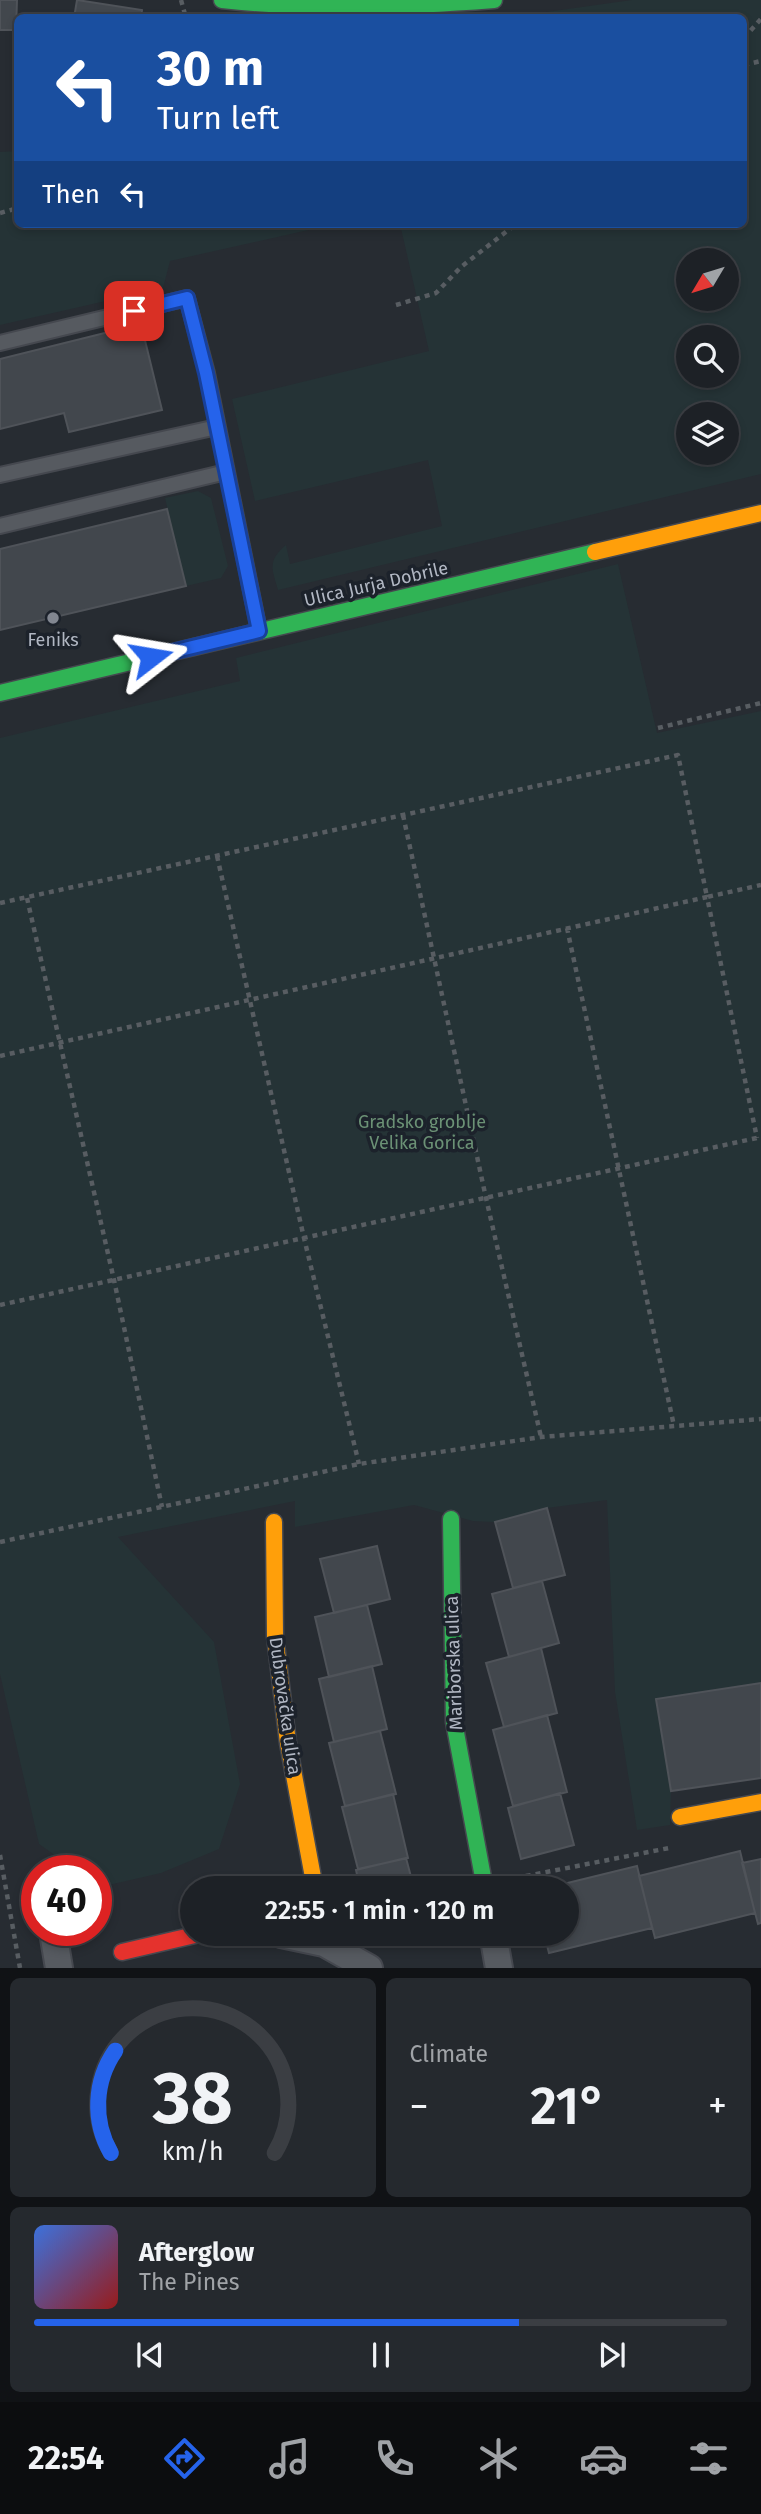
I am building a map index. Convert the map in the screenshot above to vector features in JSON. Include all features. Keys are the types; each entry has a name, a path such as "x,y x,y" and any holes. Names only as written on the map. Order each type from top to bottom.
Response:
{"street":[{"path":"222,0 251,4 396,8 494,0"},
{"name":"Ulica Jurja Dobrile","path":"0,693 761,513"},
{"name":"Mariborska ulica","path":"451,1519 454,1722 483,1876"},
{"name":"Dubrovačka ulica","path":"274,1522 275,1636 288,1743 313,1876"},
{"path":"680,1817 761,1802"},
{"path":"122,1952 180,1938"},
{"path":"55,1946 59,1968"},
{"path":"336,1946 369,1968"},
{"path":"495,1946 499,1968"}],"lane":[{"path":"0,343 187,298 218,427 259,631"},
{"path":"0,475 218,427"},
{"path":"0,526 226,472"}],"path":[{"path":"747,35 761,19"},
{"path":"396,306 436,293 461,267 511,228"},
{"path":"658,728 761,704"},
{"path":"0,903 678,755 759,1137 0,1305"},
{"path":"402,816 541,1437"},
{"path":"217,856 304,1238 359,1464"},
{"path":"0,1056 761,885"},
{"path":"27,898 114,1280 162,1507"},
{"path":"567,928 674,1426"},
{"path":"0,1542 359,1464 541,1437 761,1419"},
{"path":"533,1876 682,1845 680,1817"},
{"path":"0,1855 20,1968"}],"green space":[{"path":"632,0 761,0 761,474 278,590 273,566 276,556 286,545 290,564 442,526 428,460 255,501 232,399 429,351 401,228 747,228 747,14 532,14"},
{"path":"14,151 14,228 317,228 170,261 163,288 0,325 0,152"},
{"path":"198,491 211,498 228,566 221,578 186,586 165,498"},
{"name":"Gradsko groblje Velika Gorica","path":"618,564 657,733 761,711 761,1683 657,1699 671,1791 670,1825 637,1830 615,1692 607,1500 547,1508 495,1522 473,1521 414,1505 295,1527 295,1501 118,1537 214,1642 240,1784 219,1849 161,1873 112,1884 112,1855 54,1855 39,1844 0,1674 0,738 240,681 236,658"}],"building":[{"path":"0,0 17,0 14,30 0,30"},
{"path":"77,0 142,10 142,14 75,14"},
{"path":"141,324 162,410 69,432 64,413 0,429 0,359"},
{"path":"167,509 186,586 0,630 0,549"},
{"path":"547,1508 565,1575 513,1588 495,1522"},
{"path":"377,1546 390,1599 334,1613 320,1559"},
{"path":"542,1581 559,1643 509,1657 492,1594"},
{"path":"367,1605 382,1664 329,1677 315,1617"},
{"path":"541,1648 557,1713 504,1727 486,1663"},
{"path":"372,1666 387,1729 334,1742 319,1679"},
{"path":"761,1683 761,1778 671,1791 656,1699"},
{"path":"547,1715 567,1792 513,1806 493,1730"},
{"path":"380,1731 396,1794 345,1806 329,1743"},
{"path":"560,1793 574,1845 521,1859 508,1808"},
{"path":"393,1794 408,1858 358,1869 342,1807"},
{"path":"740,1851 755,1913 655,1938 639,1876"},
{"path":"406,1858 411,1876 357,1876 356,1870"},
{"path":"761,1859 761,1923 758,1924 742,1863"},
{"path":"637,1866 652,1928 579,1946 579,1880"},
{"path":"547,1946 578,1946 549,1953"}],"traffic: fast":[{"path":"222,0 358,6 494,0"},
{"path":"0,693 595,552"},
{"path":"451,1519 454,1722 483,1876"}],"traffic: slow":[{"path":"595,552 761,513"},
{"path":"274,1522 275,1636 288,1743 313,1876"},
{"path":"680,1817 761,1802"}],"traffic: jam":[{"path":"122,1952 180,1938"}],"place":[{"name":"Feniks","path":"53,618"}],"route":[{"path":"134,311 187,298 206,373 259,631 151,657"}]}
